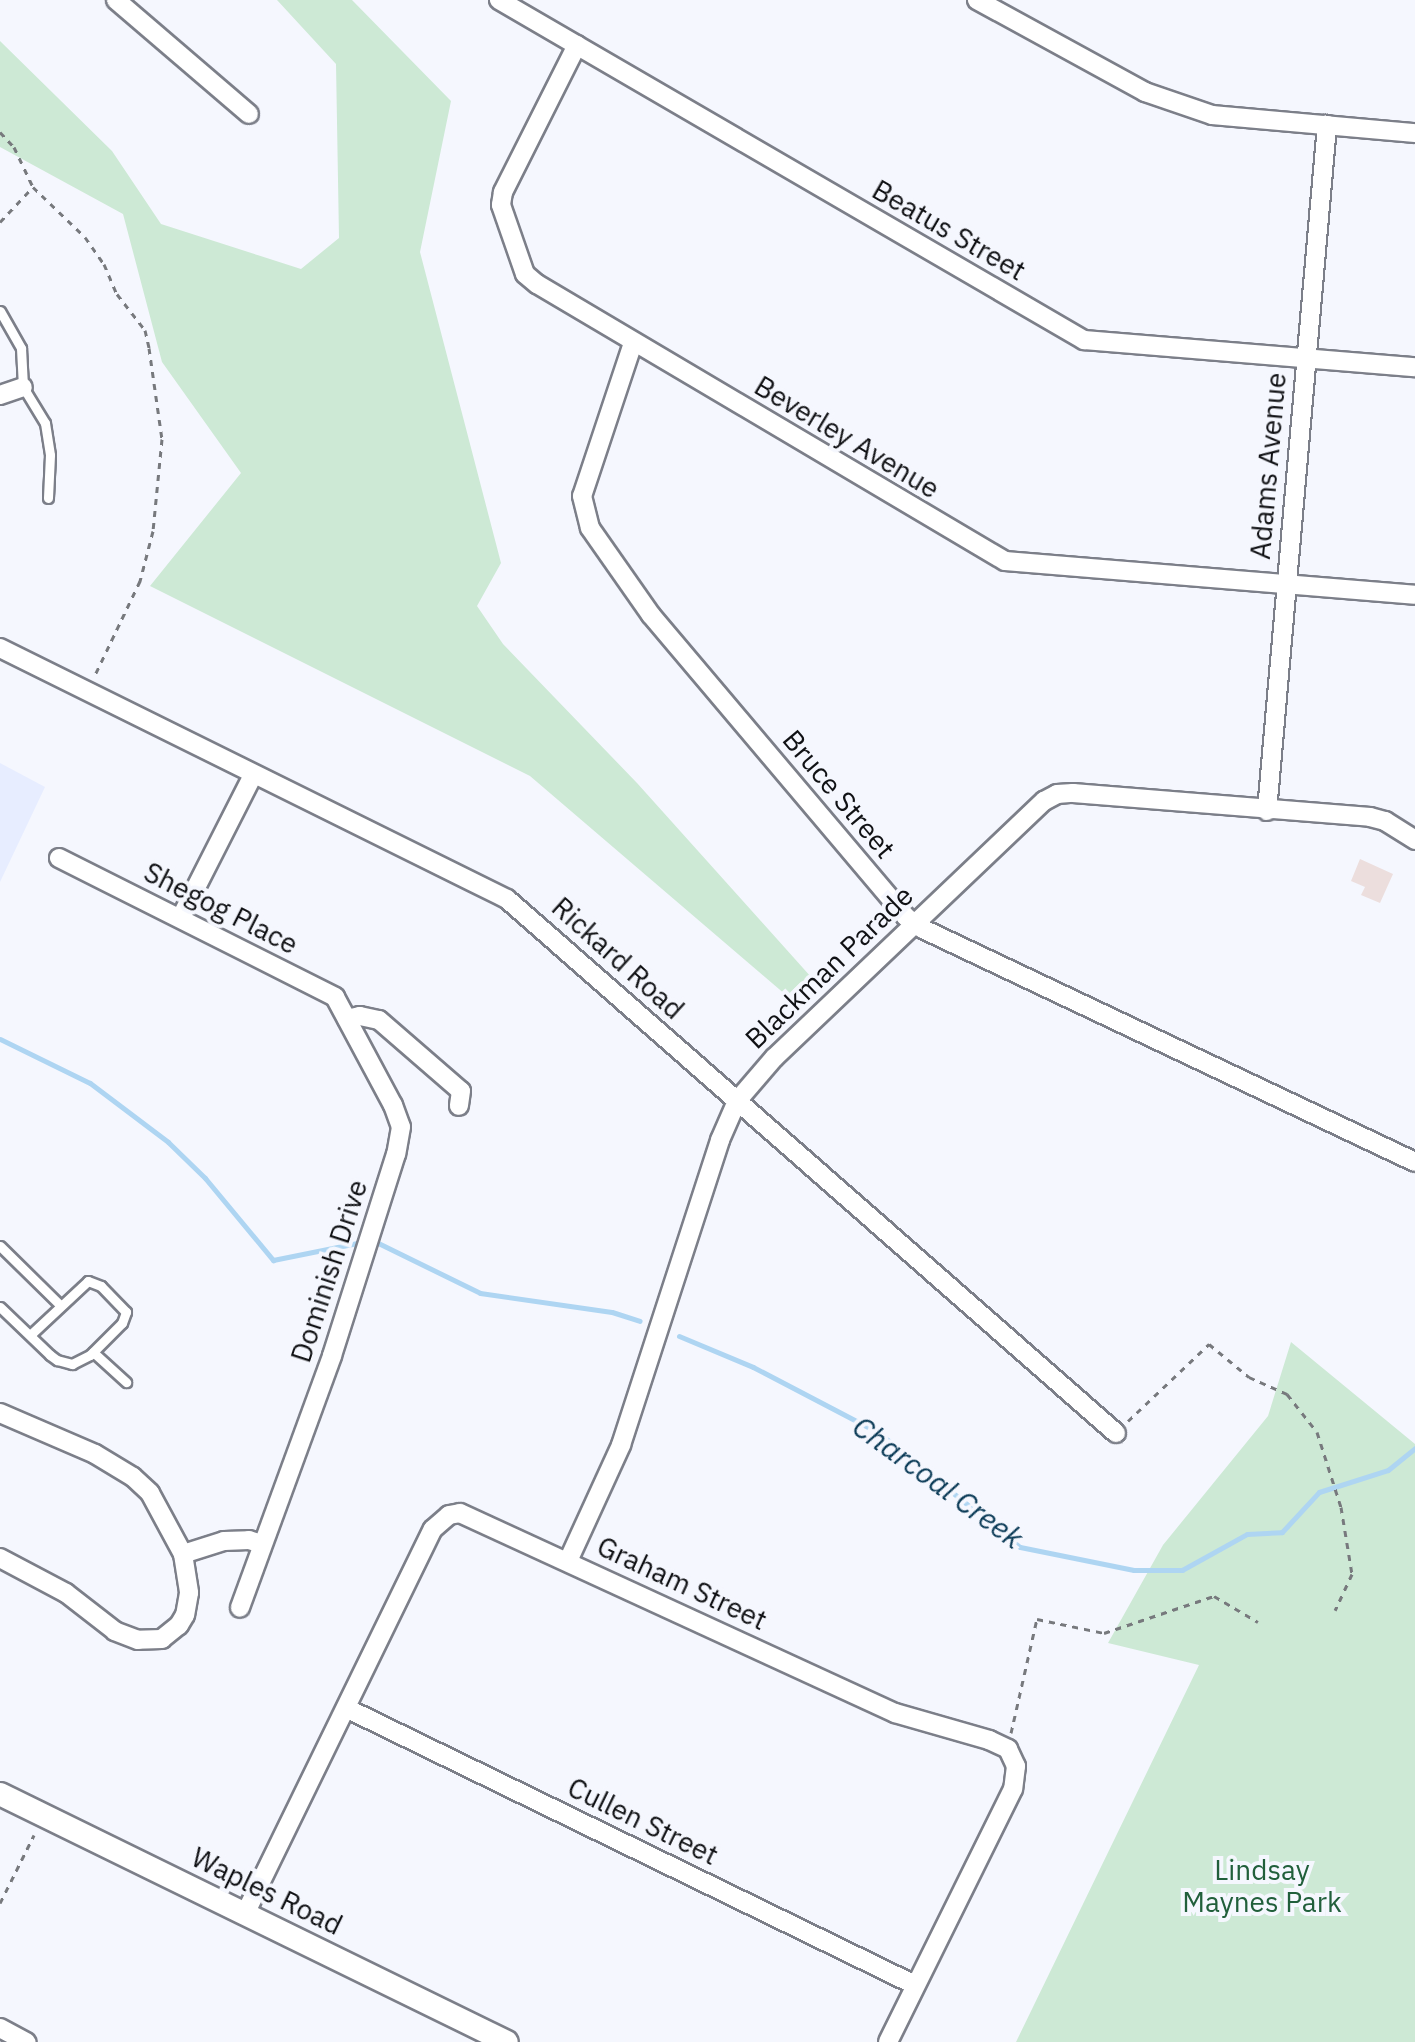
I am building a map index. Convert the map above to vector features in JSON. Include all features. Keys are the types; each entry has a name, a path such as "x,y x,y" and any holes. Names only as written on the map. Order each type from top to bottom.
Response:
{"street":[{"path":"116,0 249,114"},
{"name":"Beatus Street","path":"499,0 1084,340 1415,367"},
{"path":"977,0 1145,92 1212,115 1415,133"},
{"name":"Beverley Avenue","path":"577,45 503,192 501,205 525,274 537,284 1005,561 1415,595"},
{"name":"Adams Avenue","path":"1267,811 1327,125"},
{"name":"Bruce Street","path":"633,343 582,496 590,528 651,615 915,924 1415,1162"},
{"path":"0,395 23,387"},
{"name":"Rickard Road","path":"0,648 507,899 1116,1433"},
{"path":"181,917 253,775"},
{"name":"Blackman Parade","path":"568,1561 621,1445 720,1140 737,1101 759,1072 1044,801 1057,794 1370,817 1385,821 1415,840"},
{"name":"Shegog Place","path":"59,858 335,997 347,1019"},
{"path":"347,1019 369,1016 379,1020 461,1091 459,1106"},
{"name":"Dominish Drive","path":"240,1608 332,1356 401,1127 347,1019"},
{"path":"0,1413 95,1454 133,1477 163,1512 183,1554 189,1582 185,1615 172,1633 151,1641 138,1640 115,1631 79,1600 0,1558"},
{"name":"Graham Street","path":"245,1914 440,1520 460,1513 895,1713 989,1740 1008,1749"},
{"path":"183,1554 224,1541 249,1540 261,1544"},
{"name":"Cullen Street","path":"346,1708 915,1985"},
{"path":"888,2042 1013,1789 1016,1766 1008,1749"},
{"name":"Waples Road","path":"0,1794 495,2039"},
{"path":"0,2028 26,2042"}],"lane":[{"path":"0,311 21,348 23,387 38,409 48,439 48,498"},
{"path":"0,1246 60,1305"},
{"path":"0,1307 30,1335 63,1363 79,1363 126,1316 124,1309 92,1281 83,1283 30,1335"},
{"path":"93,1352 126,1382"}],"path":[{"path":"0,132 14,147 33,187 85,237 104,264 117,294 145,330 160,419 161,459 148,558 87,691"},
{"path":"0,222 33,187"},
{"path":"1116,1433 1209,1344 1249,1377 1287,1394 1317,1432 1341,1507 1352,1574 1335,1610"},
{"path":"1008,1749 1037,1619 1104,1633 1214,1596 1258,1622"},
{"path":"0,1903 34,1835"}],"shaded area":[{"path":"0,763 45,787 0,882"}],"green space":[{"path":"277,0 352,0 451,101 420,252 501,563 477,606 503,644 637,783 820,987 800,1007 530,776 150,586 241,473 162,362 123,214 0,147 0,41 112,151 161,224 301,269 339,238 336,64"},
{"name":"Lindsay Maynes Park","path":"1291,1342 1415,1444 1415,2042 1016,2042 1199,1665 1108,1643 1163,1545 1268,1416"}],"building":[{"path":"1360,859 1393,874 1380,903 1361,895 1365,887 1351,881"}],"waterway":[{"name":"Charcoal Creek","path":"0,1039 90,1083 168,1142 205,1178 273,1260 362,1242"},
{"name":"Charcoal Creek","path":"372,1240 480,1293 612,1312 640,1321"},
{"name":"Charcoal Creek","path":"679,1336 753,1367 879,1433 1020,1547 1134,1570 1182,1570 1247,1534 1282,1532 1319,1492 1388,1470 1415,1448"}]}
